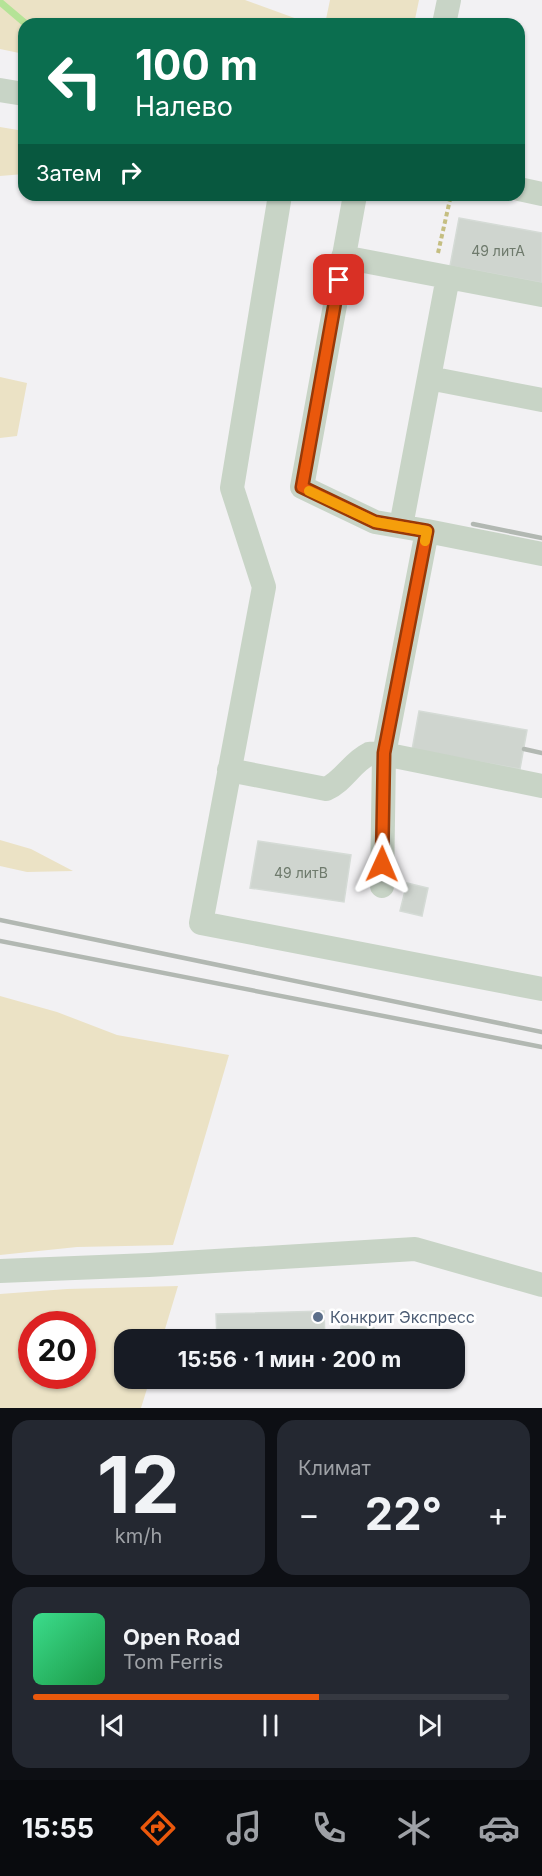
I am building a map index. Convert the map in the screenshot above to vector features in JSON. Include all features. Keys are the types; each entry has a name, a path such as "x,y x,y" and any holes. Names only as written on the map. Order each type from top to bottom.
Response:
{"lane":[{"path":"445,18 449,0"},
{"path":"0,90 18,93"},
{"path":"525,190 542,194"},
{"path":"279,201 232,488 264,587 201,923 542,989"},
{"path":"354,201 302,487 375,522 542,554"},
{"path":"343,257 442,269 542,295"},
{"path":"401,526 429,378 442,269"},
{"path":"429,378 542,400"},
{"path":"382,886 384,753 427,531"},
{"path":"230,770 326,789 337,784 356,764 370,754 384,753 542,786"},
{"path":"0,1271 149,1265 415,1249 542,1285"}],"path":[{"path":"442,269 450,201"}],"shaded area":[{"path":"0,0 245,0 294,18 18,18 18,53 0,49"},
{"path":"330,0 419,0 415,18 326,18"},
{"path":"0,127 18,130 18,174 0,176"},
{"path":"0,377 27,383 17,436 0,438"},
{"path":"0,840 31,849 73,871 27,872 0,866"},
{"path":"0,996 57,1012 117,1035 229,1055 173,1245 77,1247 0,1255"},
{"path":"178,1286 165,1329 114,1329 114,1389 147,1389 141,1408 0,1408 0,1294 67,1289"}],"building":[{"path":"459,218 542,233 542,283 450,266"},
{"path":"419,711 527,730 520,769 412,750"},
{"path":"258,841 351,855 344,902 250,888"},
{"path":"407,883 428,888 422,916 400,911"},
{"path":"324,1311 325,1329 217,1329 216,1314"},
{"path":"341,1325 374,1328 374,1329 341,1329"}],"waterway":[{"path":"0,2 19,18"}],"railway":[{"path":"473,524 542,538"},
{"path":"524,749 542,753"},
{"path":"0,920 542,1032"},
{"path":"0,941 542,1047"}],"slow traffic":[{"path":"309,491 375,522 427,531 425,541"}],"place":[{"name":"Конкрит Экспресс","path":"318,1317"}],"route":[{"path":"339,280 302,487 375,522 427,531 384,753 382,864"}]}
